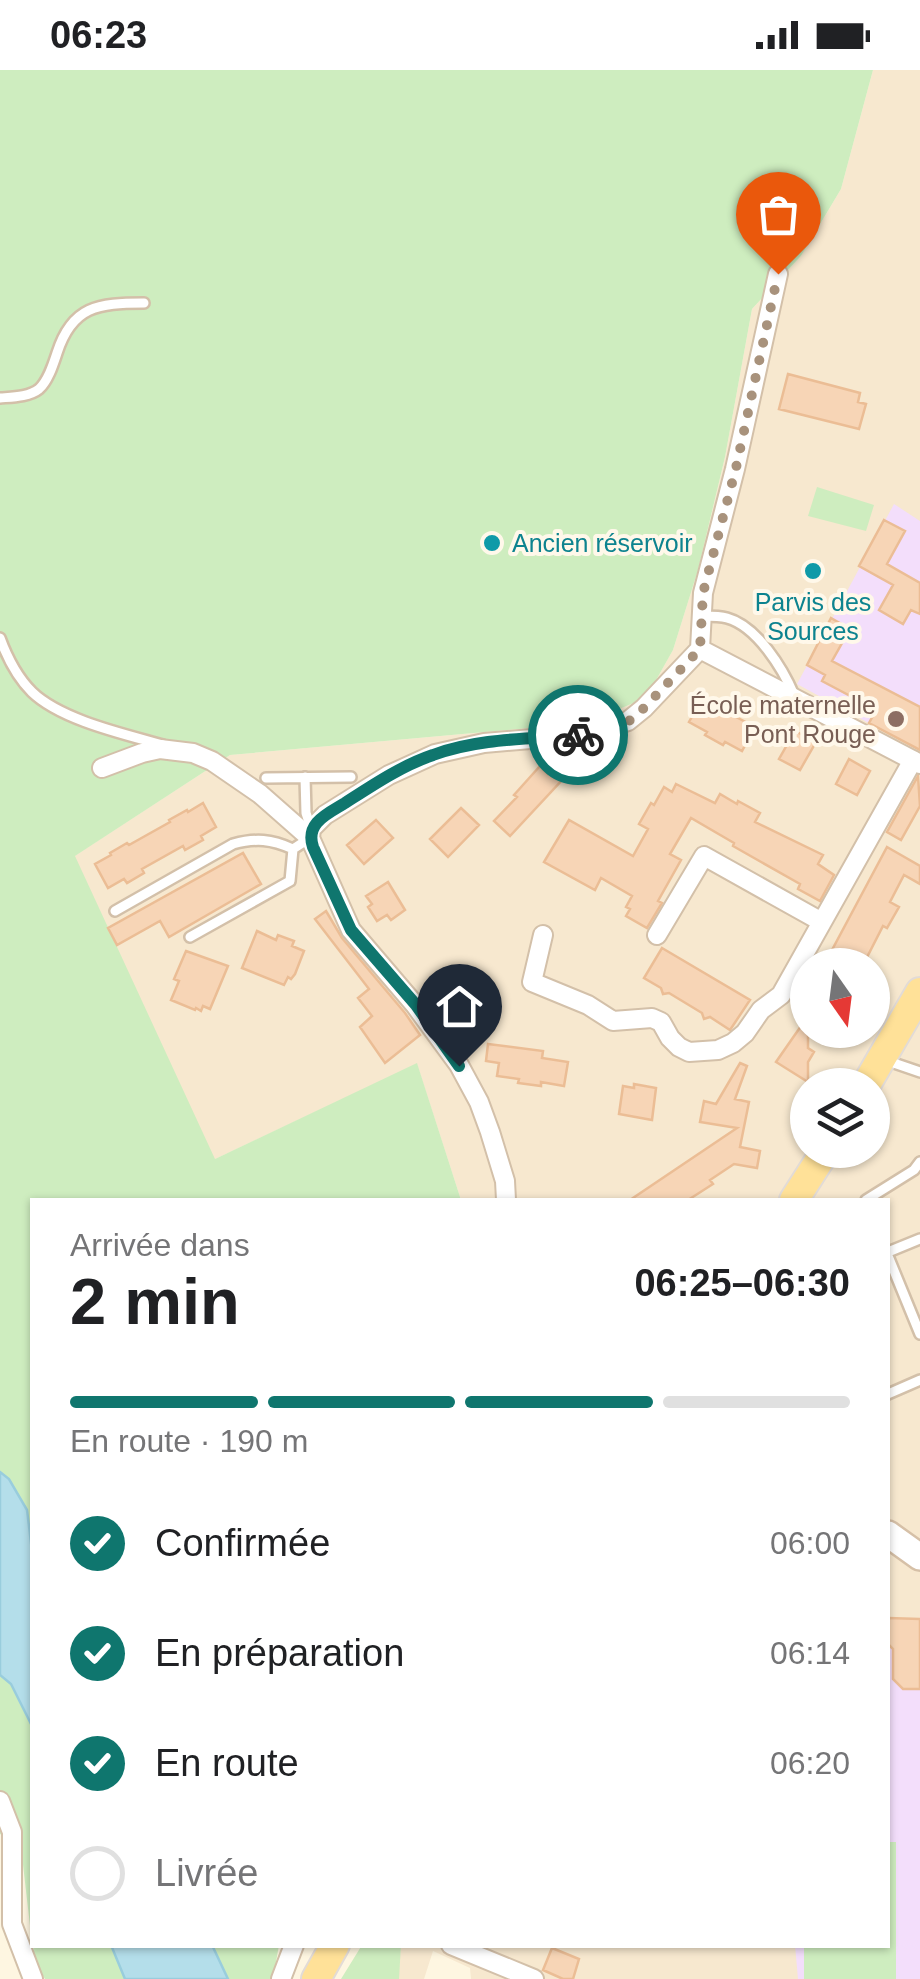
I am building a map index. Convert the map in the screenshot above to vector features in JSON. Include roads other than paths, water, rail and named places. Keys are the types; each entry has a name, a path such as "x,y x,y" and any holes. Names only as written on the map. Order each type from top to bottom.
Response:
{"main road":[{"path":"877,1068 920,992"},
{"path":"795,1198 814,1168"},
{"path":"890,1535 920,1556"},
{"path":"316,1979 334,1948"}],"street":[{"path":"311,833 325,815 389,774 434,754 484,744 589,734 628,722 700,649 703,593 736,468 778,274"},
{"path":"543,935 532,982 588,1005 613,1022 652,1018 661,1022 670,1038 689,1052 704,1053 733,1044 761,1010 781,995 917,762 700,649"},
{"path":"102,768 142,753 180,750 212,761 311,833 351,930 416,1005 459,1066 478,1102 508,1194"},
{"path":"657,935 704,856 822,922"},
{"path":"0,1801 12,1832 12,1924 33,1979"},
{"path":"280,1979 293,1948"},
{"path":"485,1951 534,1979"}],"lane":[{"path":"0,398 26,395 38,389 48,376 62,337 82,312 116,302 144,303"},
{"path":"702,616 729,618 754,636 782,669 795,698"},
{"path":"0,638 9,662 33,693 93,724 180,750"},
{"path":"266,778 351,776"},
{"path":"190,937 290,882 292,849 311,833 304,777"},
{"path":"115,911 233,844 272,840 292,849"},
{"path":"883,1059 920,1072"},
{"path":"869,1198 914,1170 920,1162"},
{"path":"890,1253 920,1238"},
{"path":"890,1259 920,1334"},
{"path":"890,1393 920,1380"}],"water":[{"path":"0,1472 9,1479 27,1510 30,1535 30,1722 11,1684 0,1675"},
{"path":"112,1948 213,1948 228,1979 125,1979"}],"place":[{"name":"Ancien réservoir","path":"492,543"},
{"name":"Parvis des Sources","path":"813,571"},
{"name":"École maternelle Pont Rouge","path":"896,719"}]}
